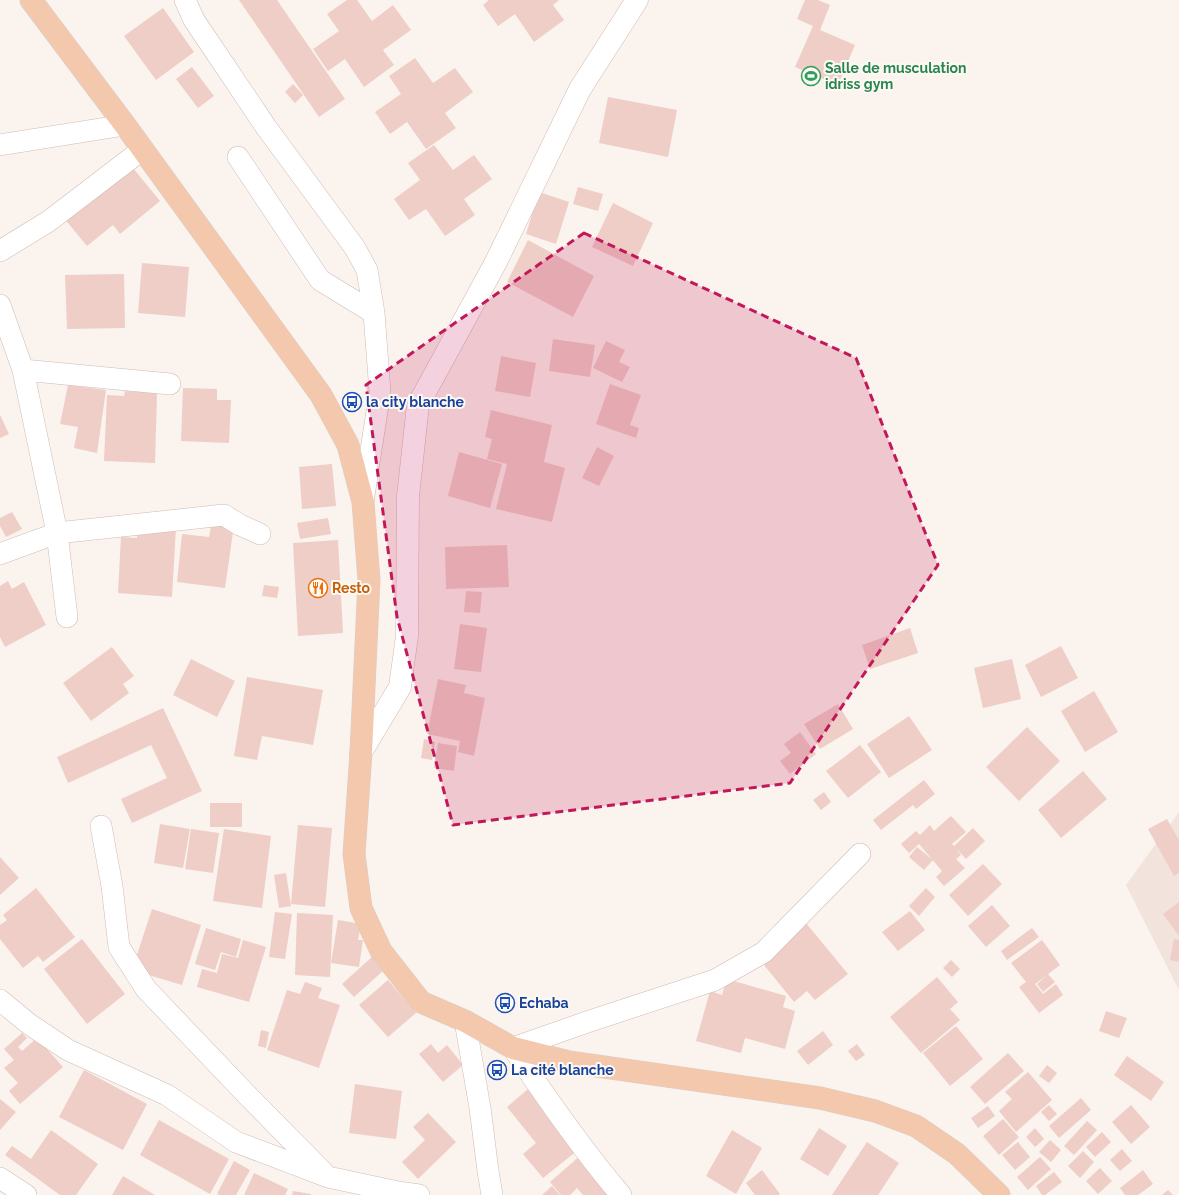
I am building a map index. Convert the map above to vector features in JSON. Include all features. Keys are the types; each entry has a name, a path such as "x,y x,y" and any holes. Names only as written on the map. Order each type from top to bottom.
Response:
{"main road":[{"path":"31,0 143,149 321,395 348,445 364,502 369,580 361,752 354,854 361,908 381,951 421,1002 465,1021 513,1048 569,1062 820,1098 875,1111 916,1126 958,1154 999,1195"}],"street":[{"path":"186,0 194,20 266,127 355,248 367,270 374,313 380,392 364,502"},
{"path":"361,752 400,687 407,636 408,496 418,405 496,262 580,89 637,0"},
{"path":"0,145 125,125"},
{"path":"0,251 49,221 143,149"},
{"path":"238,157 320,280 374,313"},
{"path":"0,305 23,370 57,533 67,617"},
{"path":"23,370 170,384"},
{"path":"0,554 57,533 224,515 240,525 260,534"},
{"path":"101,826 112,886 119,947 146,988 328,1177"},
{"path":"621,1195 590,1158 558,1115 513,1048 586,1022 715,980 764,952 860,854"},
{"path":"0,1000 29,1024 68,1050 167,1095 236,1142 328,1177 419,1195"},
{"path":"465,1021 480,1108 492,1195"},
{"path":"0,1178 26,1195"}],"highlighted area":[{"path":"584,233 856,358 938,565 790,783 453,825 397,617 366,385"}],"shaded area":[{"path":"1179,812 1179,990 1126,885"}],"building":[{"path":"239,0 277,0 345,99 319,117"},
{"path":"347,0 357,0 372,21 393,5 411,30 383,50 394,65 364,87 345,59 328,71 313,49 339,31 327,14"},
{"path":"489,0 559,0 553,5 564,20 534,42 515,14 498,26 483,5"},
{"path":"805,0 818,0 830,5 820,30 855,45 838,85 795,67 813,26 797,19"},
{"path":"163,8 194,52 156,80 124,36"},
{"path":"415,58 433,83 455,68 473,92 445,113 456,128 426,149 407,122 390,134 375,112 401,94 389,76"},
{"path":"192,67 214,96 198,108 176,79"},
{"path":"293,84 303,95 295,103 285,92"},
{"path":"608,97 677,110 668,157 599,143"},
{"path":"434,145 453,170 474,155 492,179 464,199 475,215 445,236 426,209 409,220 394,199 420,180 408,163"},
{"path":"129,163 160,201 120,234 113,225 87,246 63,217"},
{"path":"578,187 603,194 598,211 573,204"},
{"path":"539,192 569,202 556,244 526,234"},
{"path":"613,203 653,223 633,266 592,247"},
{"path":"528,240 594,276 573,317 507,282"},
{"path":"142,263 189,267 185,317 138,313"},
{"path":"124,274 125,328 67,329 65,275"},
{"path":"553,339 595,345 590,377 549,371"},
{"path":"606,341 625,350 619,362 630,367 622,382 593,368"},
{"path":"501,356 536,363 530,397 495,391"},
{"path":"610,384 641,395 630,425 639,428 636,438 596,424"},
{"path":"68,385 106,390 97,453 74,448 78,427 60,424"},
{"path":"183,388 217,389 217,400 231,400 229,443 181,441"},
{"path":"125,391 157,393 155,463 104,461 107,395 124,396"},
{"path":"491,410 552,425 544,462 565,468 552,522 496,509 507,464 487,459 492,439 485,437"},
{"path":"0,415 9,434 0,438"},
{"path":"597,447 614,456 599,486 582,478"},
{"path":"459,452 502,464 490,508 448,496"},
{"path":"332,464 336,506 302,509 299,467"},
{"path":"12,512 22,529 6,537 0,526 0,518"},
{"path":"328,518 331,534 300,539 297,523"},
{"path":"212,522 234,525 225,588 177,582 182,534 209,537"},
{"path":"138,524 176,527 172,597 118,593 121,537 137,538"},
{"name":"Resto","path":"338,540 343,633 298,636 293,543"},
{"path":"507,545 509,587 446,589 445,547"},
{"path":"8,581 12,589 24,582 46,625 5,647 0,637 0,586"},
{"path":"264,585 279,587 277,598 262,596"},
{"path":"466,591 482,592 480,613 464,612"},
{"path":"460,624 487,628 481,672 454,669"},
{"path":"910,628 918,653 870,669 862,645"},
{"path":"1061,646 1078,678 1041,697 1025,665"},
{"path":"112,647 134,676 123,684 129,693 91,721 63,683"},
{"path":"191,659 235,681 217,717 173,695"},
{"path":"1012,659 1021,699 983,708 974,668"},
{"path":"247,677 323,690 313,745 262,736 257,760 234,756"},
{"path":"438,679 466,685 464,693 485,698 474,756 458,752 460,741 427,734"},
{"path":"1094,691 1118,732 1085,752 1061,711"},
{"path":"838,704 853,729 820,749 804,724"},
{"path":"163,708 202,791 132,823 121,799 167,778 151,745 68,783 57,757"},
{"path":"909,716 932,750 889,778 867,744"},
{"path":"1027,727 1060,761 1019,801 986,767"},
{"path":"800,732 816,754 790,774 780,761 791,753 784,744"},
{"path":"424,739 435,742 432,760 421,758"},
{"path":"438,743 457,746 454,771 434,768"},
{"path":"860,745 881,772 848,798 826,771"},
{"path":"1083,771 1107,799 1061,838 1038,810"},
{"path":"924,780 935,794 916,809 913,805 881,830 873,820"},
{"path":"824,792 831,802 821,810 813,800"},
{"path":"210,803 242,803 242,827 210,827"},
{"path":"951,816 966,832 952,844 954,846 973,828 985,841 966,859 956,848 961,855 956,859 965,868 944,886 936,877 942,871 919,844 909,853 901,844 916,831 920,835 930,825 934,831"},
{"path":"1167,819 1179,840 1179,873 1174,876 1148,829"},
{"path":"160,824 190,829 183,868 154,863"},
{"path":"298,825 332,828 325,907 291,904"},
{"path":"191,829 219,833 213,873 185,869"},
{"path":"224,829 271,836 262,908 213,901"},
{"path":"917,847 933,860 924,870 909,857"},
{"path":"0,857 19,878 0,895"},
{"path":"983,864 1002,884 968,916 949,895"},
{"path":"286,873 291,906 279,908 274,875"},
{"path":"36,888 75,937 43,962 38,956 23,968 0,939 0,925 7,920 3,915"},
{"path":"926,888 935,897 919,916 909,906"},
{"path":"1179,902 1179,936 1163,914"},
{"path":"992,905 1010,926 986,947 968,926"},
{"path":"152,909 201,925 182,985 132,970"},
{"path":"910,911 925,930 898,951 882,932"},
{"path":"275,912 292,914 285,959 269,957"},
{"path":"297,913 333,915 330,977 295,975"},
{"path":"338,920 361,924 358,940 363,940 359,967 331,963"},
{"path":"806,923 848,974 815,1000 807,991 794,1002 760,960"},
{"path":"206,928 241,939 236,957 221,952 215,970 195,964"},
{"path":"1032,928 1039,937 1007,960 1001,951"},
{"path":"82,939 125,994 87,1024 44,969"},
{"path":"1174,939 1179,940 1179,962 1170,960"},
{"path":"243,940 266,947 249,1002 197,987 202,969 217,973 222,954 238,958"},
{"path":"1042,940 1060,965 1035,984 1043,994 1056,984 1063,995 1039,1013 1019,987 1026,982 1011,963"},
{"path":"373,956 385,969 354,997 342,984"},
{"path":"951,960 960,969 952,977 943,968"},
{"path":"1048,974 1055,982 1043,992 1037,984"},
{"path":"937,977 958,1002 950,1009 960,1020 921,1053 890,1017"},
{"path":"727,979 786,996 783,1007 795,1011 785,1049 745,1038 741,1053 696,1041 710,991 722,995"},
{"path":"388,980 416,1013 388,1037 359,1005"},
{"path":"305,982 322,988 318,998 340,1005 319,1068 267,1050 287,990 300,994"},
{"path":"1106,1011 1127,1018 1119,1038 1099,1031"},
{"path":"956,1026 983,1059 950,1086 923,1053"},
{"path":"261,1030 269,1032 266,1048 258,1046"},
{"path":"823,1031 833,1045 808,1065 797,1051"},
{"path":"22,1033 27,1038 18,1047 22,1051 37,1038 63,1067 20,1104 9,1091 18,1083 4,1068 14,1060 4,1049"},
{"path":"431,1044 438,1053 447,1045 463,1065 443,1082 419,1054"},
{"path":"857,1044 865,1055 856,1061 848,1051"},
{"path":"1008,1053 1024,1071 985,1104 970,1087"},
{"path":"1127,1056 1164,1082 1151,1101 1114,1075"},
{"path":"1047,1065 1057,1073 1049,1083 1039,1076"},
{"path":"84,1070 147,1104 123,1150 59,1117"},
{"path":"1028,1072 1052,1100 1016,1132 999,1111 1012,1099 1005,1092"},
{"path":"355,1084 402,1091 396,1139 349,1133"},
{"path":"528,1089 578,1150 543,1178 523,1154 536,1143 507,1107"},
{"path":"1081,1098 1091,1110 1059,1138 1049,1126"},
{"path":"0,1099 16,1112 0,1130"},
{"path":"1049,1105 1057,1114 1049,1121 1041,1112"},
{"path":"1131,1105 1150,1127 1131,1144 1112,1122"},
{"path":"988,1106 995,1116 978,1128 971,1118"},
{"path":"428,1113 456,1142 418,1179 402,1162 425,1140 413,1127"},
{"path":"1003,1119 1019,1137 999,1155 983,1136"},
{"path":"159,1120 229,1159 210,1194 140,1155"},
{"path":"1087,1121 1097,1130 1074,1155 1064,1146"},
{"path":"819,1128 847,1146 828,1176 800,1159"},
{"path":"1035,1128 1044,1139 1035,1147 1026,1137"},
{"path":"51,1130 98,1164 76,1195 60,1195 5,1155 12,1146 31,1159"},
{"path":"732,1130 762,1148 736,1194 706,1176"},
{"path":"1102,1132 1111,1142 1095,1157 1086,1147"},
{"path":"1050,1140 1061,1150 1051,1162 1039,1152"},
{"path":"867,1142 899,1163 878,1195 832,1195"},
{"path":"1018,1142 1030,1157 1015,1170 1002,1155"},
{"path":"1122,1149 1132,1161 1120,1171 1110,1160"},
{"path":"1083,1151 1094,1162 1080,1178 1068,1166"},
{"path":"581,1155 616,1195 583,1195 577,1188 570,1195 561,1195 550,1182"},
{"path":"1040,1157 1051,1169 1028,1190 1017,1177"},
{"path":"234,1161 250,1170 236,1195 217,1194"},
{"path":"1100,1168 1112,1181 1098,1194 1086,1181"},
{"path":"762,1170 780,1194 779,1195 755,1195 746,1183"},
{"path":"1143,1170 1153,1184 1138,1195 1125,1195 1120,1188"},
{"path":"1054,1172 1062,1182 1045,1195 1042,1195 1036,1186"},
{"path":"254,1173 288,1189 285,1195 244,1195"},
{"path":"123,1176 155,1195 112,1195"},
{"path":"552,1186 560,1195 542,1195"},
{"path":"1168,1190 1173,1195 1162,1195"},
{"path":"293,1191 311,1194 311,1195 292,1195"}],"place":[{"name":"Salle de musculation idriss gym","path":"811,76"},
{"name":"la city blanche","path":"352,402"},
{"name":"Resto","path":"318,588"},
{"name":"Echaba","path":"505,1003"},
{"name":"La cité blanche","path":"497,1070"}]}
